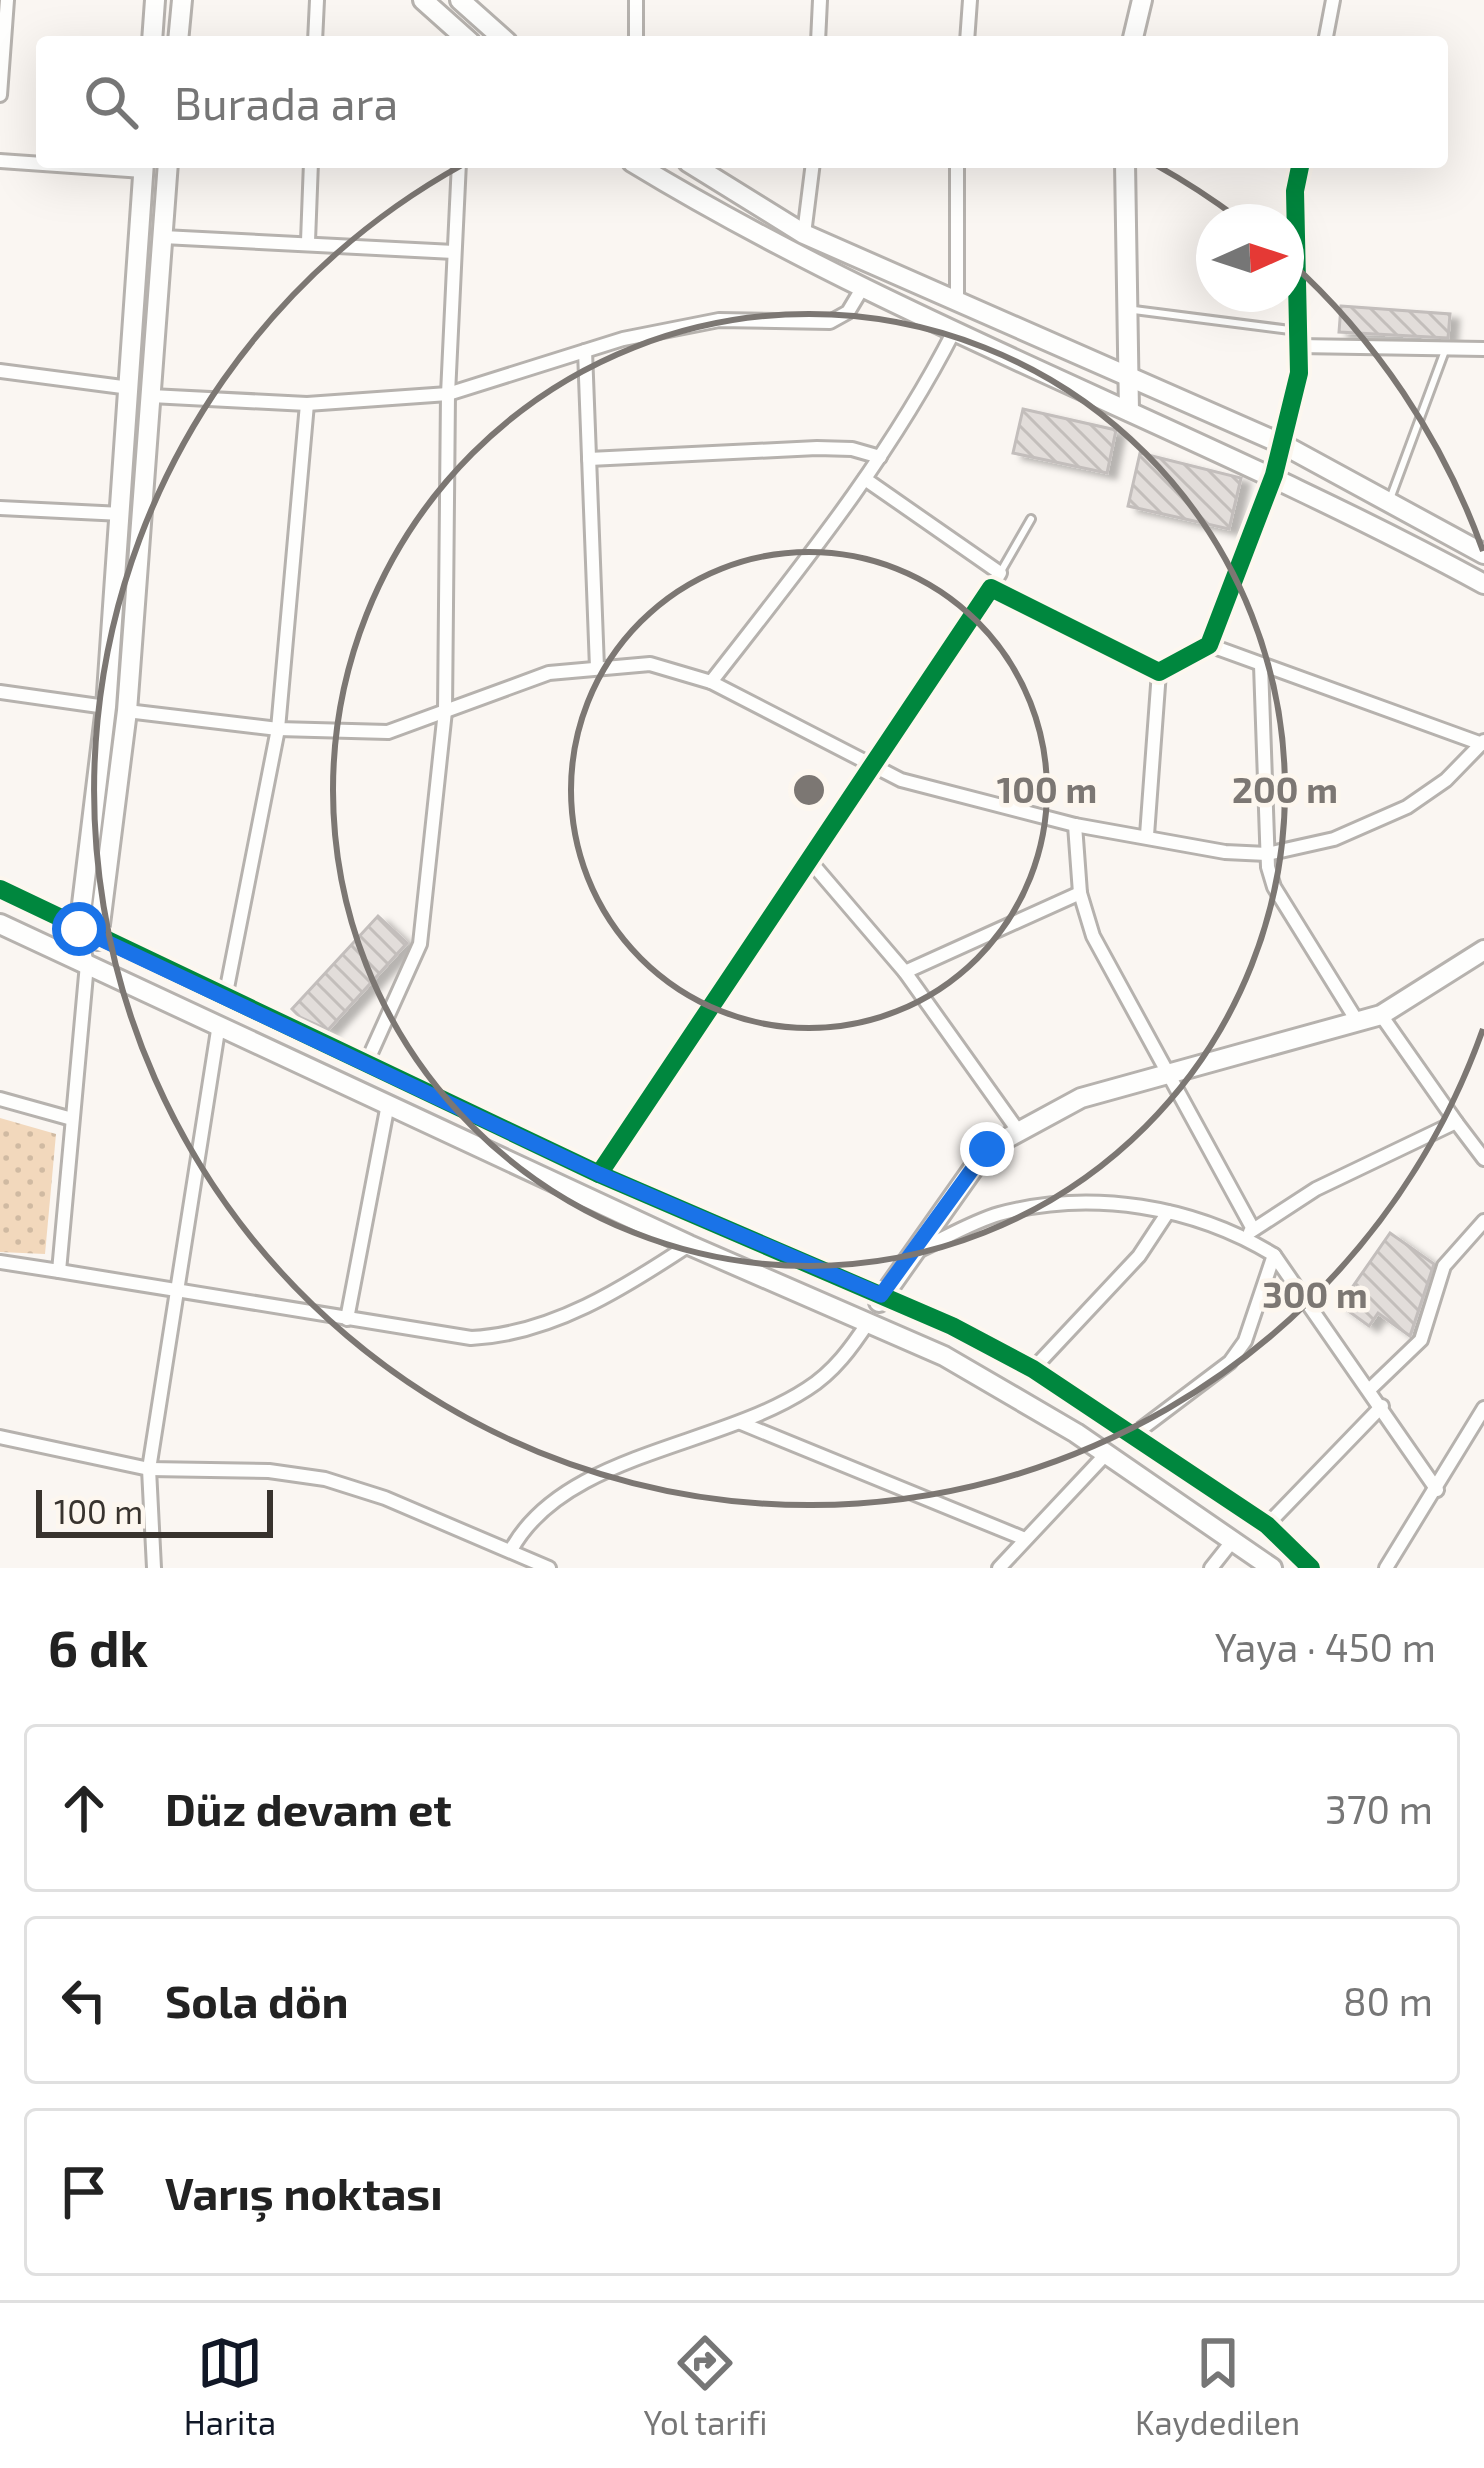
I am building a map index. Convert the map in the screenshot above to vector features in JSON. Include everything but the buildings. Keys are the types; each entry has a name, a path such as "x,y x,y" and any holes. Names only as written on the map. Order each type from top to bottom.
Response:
{"street":[{"path":"0,95 7,0"},
{"path":"152,36 155,0"},
{"path":"179,36 182,0"},
{"path":"315,36 317,0"},
{"path":"423,0 463,36"},
{"path":"460,0 501,36"},
{"path":"636,0 636,36"},
{"path":"818,36 820,0"},
{"path":"967,36 970,0"},
{"path":"1133,36 1142,0"},
{"path":"1326,36 1333,0"},
{"path":"0,161 36,162"},
{"path":"59,1271 87,964 79,929 106,707 143,168"},
{"path":"87,964 98,940 128,711 169,168"},
{"path":"308,241 311,168"},
{"path":"366,1064 420,944 445,711 448,394 459,168"},
{"path":"642,168 746,232 1274,475 1484,584"},
{"path":"698,168 804,234 1282,444 1484,554"},
{"path":"804,234 812,168"},
{"path":"957,168 957,299"},
{"path":"1126,168 1133,375 1129,411"},
{"path":"1160,672 1209,645 1274,475 1298,373 1295,191 1300,168"},
{"path":"163,237 454,252"},
{"path":"151,396 307,404 448,394 585,351 719,320 830,322 848,312 863,287"},
{"path":"711,682 880,458 920,398 954,331"},
{"path":"1298,338 1484,349"},
{"path":"585,351 597,668"},
{"path":"0,371 130,388"},
{"path":"225,998 278,729 307,404"},
{"path":"589,459 817,448 852,449 880,458"},
{"path":"599,1174 1000,573 865,479"},
{"path":"0,508 122,514"},
{"path":"991,587 1160,672"},
{"path":"128,711 278,729 388,732 549,673 650,664 711,682 901,780 1075,825 1225,852 1268,854 1334,839 1407,808 1446,780 1483,742 1209,645"},
{"path":"1261,664 1268,854 1274,887 1357,1022"},
{"path":"1147,835 1160,672"},
{"path":"0,692 106,707"},
{"path":"1075,825 1080,893 1093,936 1170,1073 1249,1233 1274,1256 1437,1490"},
{"path":"810,861 905,972 1018,1132"},
{"path":"0,889 98,940 599,1174 881,1295 1033,1369 1267,1525 1311,1568"},
{"path":"905,972 1080,893"},
{"path":"0,924 689,1245 869,1321 979,1374 1107,1453 1272,1568"},
{"path":"511,1550 526,1523 566,1489 741,1423 808,1389 847,1355 881,1295 987,1149 1082,1098 1381,1015 1484,950"},
{"path":"1381,1015 1484,1159"},
{"path":"154,1568 149,1468 219,1024"},
{"path":"0,1099 72,1119"},
{"path":"347,1319 388,1104"},
{"path":"909,1255 998,1214 1084,1202 1168,1212 1249,1233 1316,1190 1456,1122"},
{"path":"1033,1369 1139,1256 1168,1212"},
{"path":"1370,1389 1421,1340 1444,1266 1484,1221"},
{"path":"0,1262 471,1338 508,1336 615,1294 689,1245"},
{"path":"1132,1436 1230,1362 1245,1341 1274,1256"},
{"path":"1267,1525 1382,1406"},
{"path":"1386,1568 1484,1408"},
{"path":"741,1423 1025,1539"},
{"path":"0,1437 149,1468 326,1479 546,1567"},
{"path":"999,1568 1056,1514 1107,1453"},
{"path":"1211,1568 1235,1538"}],"lane":[{"path":"1130,310 1298,338"},
{"path":"1389,502 1446,348"},
{"path":"1000,573 1030,519"}],"shaded area":[{"path":"0,1118 56,1134 45,1254 0,1252"}],"cycle path":[{"path":"599,1174 991,588 1159,672 1209,645 1274,475 1299,373 1295,191 1300,168"},
{"path":"0,889 599,1174 952,1326 1033,1369 1267,1525 1311,1568"}],"route":[{"path":"79,929 599,1174 881,1295 987,1149"}]}
